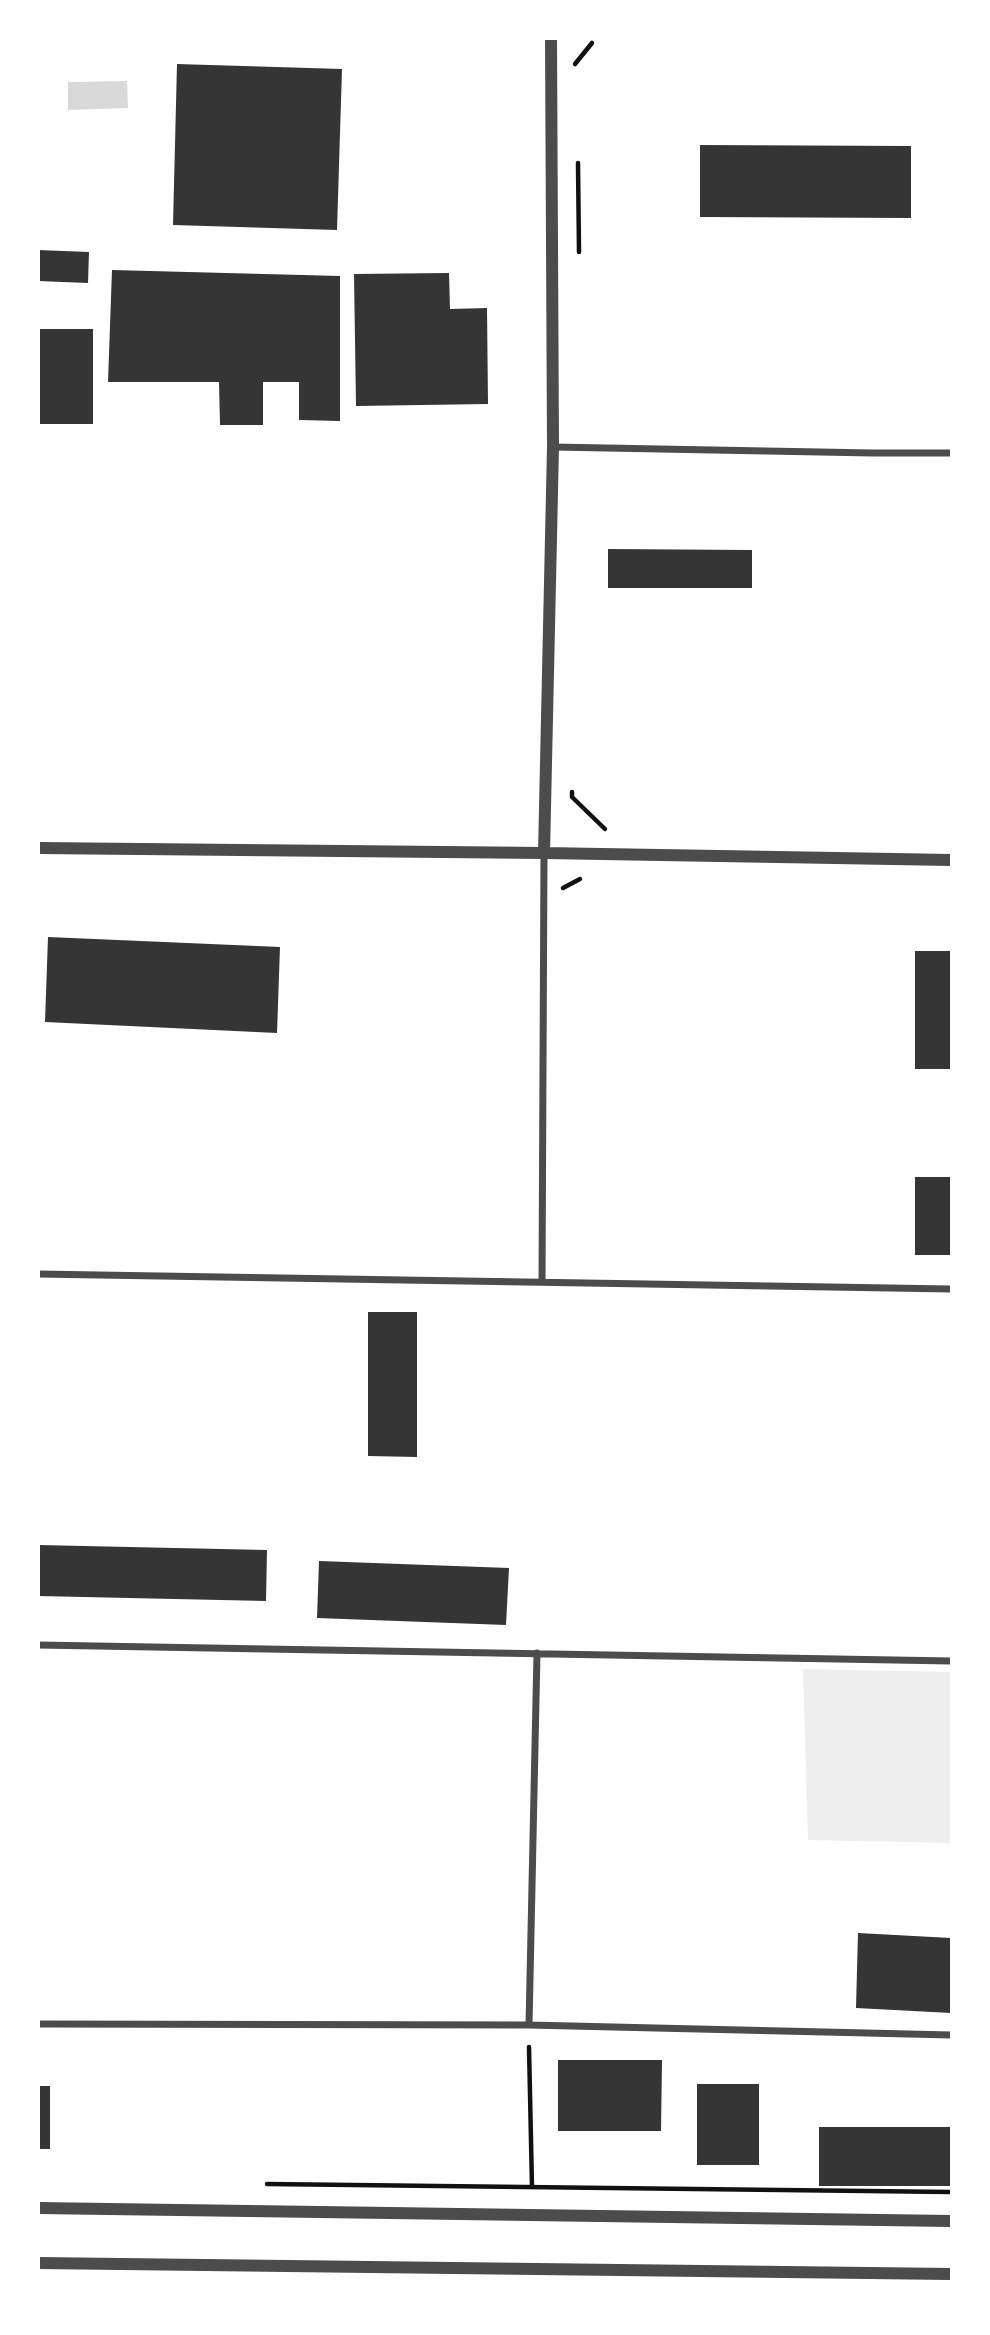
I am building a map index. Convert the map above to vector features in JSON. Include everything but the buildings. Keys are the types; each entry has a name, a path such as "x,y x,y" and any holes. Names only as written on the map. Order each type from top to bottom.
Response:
{"street":[{"path":"542,1282 544,853 553,447 551,38"},
{"path":"553,447 951,453"},
{"path":"38,848 951,860"},
{"path":"38,1274 951,1289"},
{"path":"38,1645 951,1661"},
{"path":"529,2025 537,1653"},
{"path":"38,2024 529,2025 951,2035"},
{"path":"38,2208 951,2221"},
{"path":"38,2263 951,2274"}],"path":[{"path":"572,783 572,797 605,830 615,831"},
{"path":"529,2025 532,2187"},
{"path":"258,2184 951,2192"}],"shaded area":[{"path":"127,81 128,108 68,110 68,82"},
{"path":"803,1669 951,1672 951,1843 808,1840"}]}
